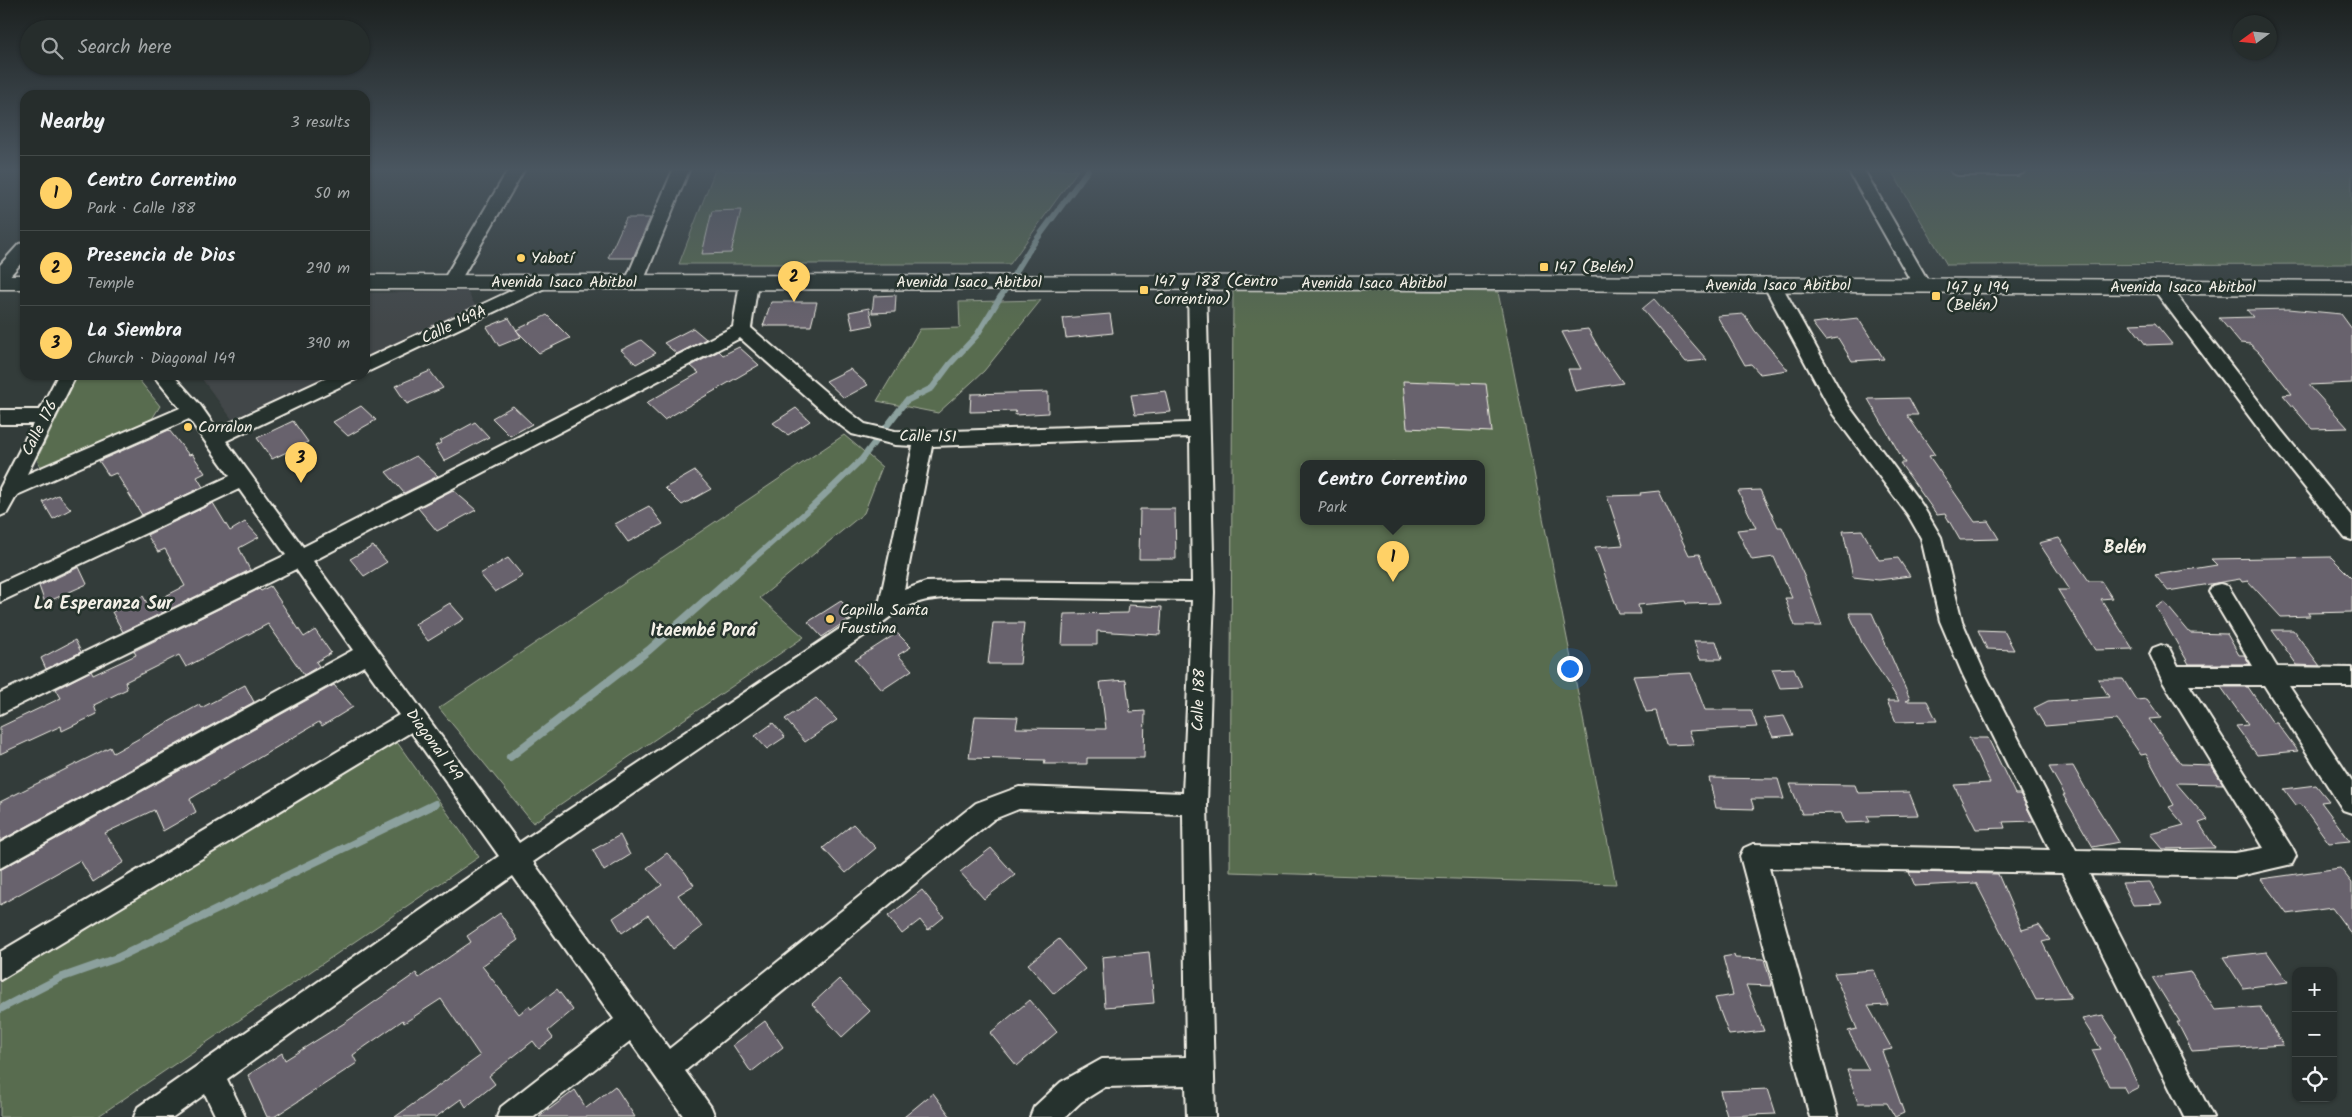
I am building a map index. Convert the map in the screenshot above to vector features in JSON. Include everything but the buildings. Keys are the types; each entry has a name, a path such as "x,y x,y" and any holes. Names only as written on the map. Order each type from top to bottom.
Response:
{"main road":[{"path":"0,282 20,282"},
{"name":"Avenida Isaco Abitbol","path":"370,282 1197,282 2352,288"}],"street":[{"path":"451,282 486,222"},
{"path":"634,282 659,222"},
{"path":"1886,222 1922,286"},
{"path":"0,276 20,254"},
{"name":"Calle 149A","path":"370,365 543,282"},
{"path":"0,704 300,558 742,330 749,282"},
{"name":"Calle 188","path":"1197,282 1203,592 1195,804 1201,1117"},
{"path":"1774,286 1840,409 1915,510 1931,537 1951,621 1974,675 2199,1117"},
{"path":"2161,286 2274,435 2352,532"},
{"name":"Calle 151","path":"742,330 859,430 895,438 924,439 1199,430"},
{"name":"Calle 176","path":"0,508 64,380"},
{"name":"Diagonal 149","path":"166,380 193,410 701,1117"},
{"path":"214,439 338,380"},
{"path":"9,490 193,410"},
{"path":"0,417 45,417"},
{"path":"890,604 924,439"},
{"path":"0,593 242,479"},
{"path":"148,1117 516,858 873,618 890,604 926,590 1203,592"},
{"path":"2220,592 2271,677 2352,802"},
{"path":"0,856 367,653"},
{"path":"1824,1117 1753,856 2235,864 2283,856 2166,664 2271,677 2352,677"},
{"path":"0,967 415,718"},
{"path":"666,1069 985,811 1020,798 1195,804"},
{"path":"511,1117 633,1021"},
{"path":"1044,1117 1071,1092 1102,1073 1200,1071"},
{"path":"209,1073 231,1117"}],"shaded area":[{"path":"467,291 476,307 370,358 370,293"},
{"path":"203,380 320,380 232,419"}],"green space":[{"path":"695,222 1040,222 1010,264 679,264"},
{"path":"1922,222 2352,222 2352,264 1947,265"},
{"path":"1233,287 1498,292 1616,884 1230,872"},
{"path":"1041,300 984,371 938,413 877,401 920,329 960,328 959,302"},
{"path":"76,380 139,380 160,406 152,419 52,465 40,467 37,459"},
{"path":"844,435 882,467 864,513 760,598 804,637 533,823 439,708"},
{"path":"394,738 479,857 97,1117 0,1117 0,982"}],"waterway":[{"path":"735,575 812,507 861,460 906,401 932,388 950,364 977,335 1031,247 1049,222"},
{"path":"510,757 649,650 736,573"},
{"path":"0,1009 60,978 117,958 435,804"}],"place":[{"name":"Yabotí","path":"521,258"},
{"name":"147 (Belén)","path":"1544,267"},
{"name":"147 y 188 (Centro Correntino)","path":"1144,290"},
{"name":"147 y 194 (Belén)","path":"1936,296"},
{"name":"Presencia de Dios","path":"794,302"},
{"name":"Corralon","path":"188,427"},
{"name":"La Siembra","path":"301,483"},
{"name":"Centro Correntino","path":"1393,582"},
{"name":"Capilla Santa Faustina","path":"830,619"}],"district":[{"name":"Belén","path":"2125,548"},
{"name":"La Esperanza Sur","path":"103,604"},
{"name":"Itaembé Porá","path":"703,631"}]}
